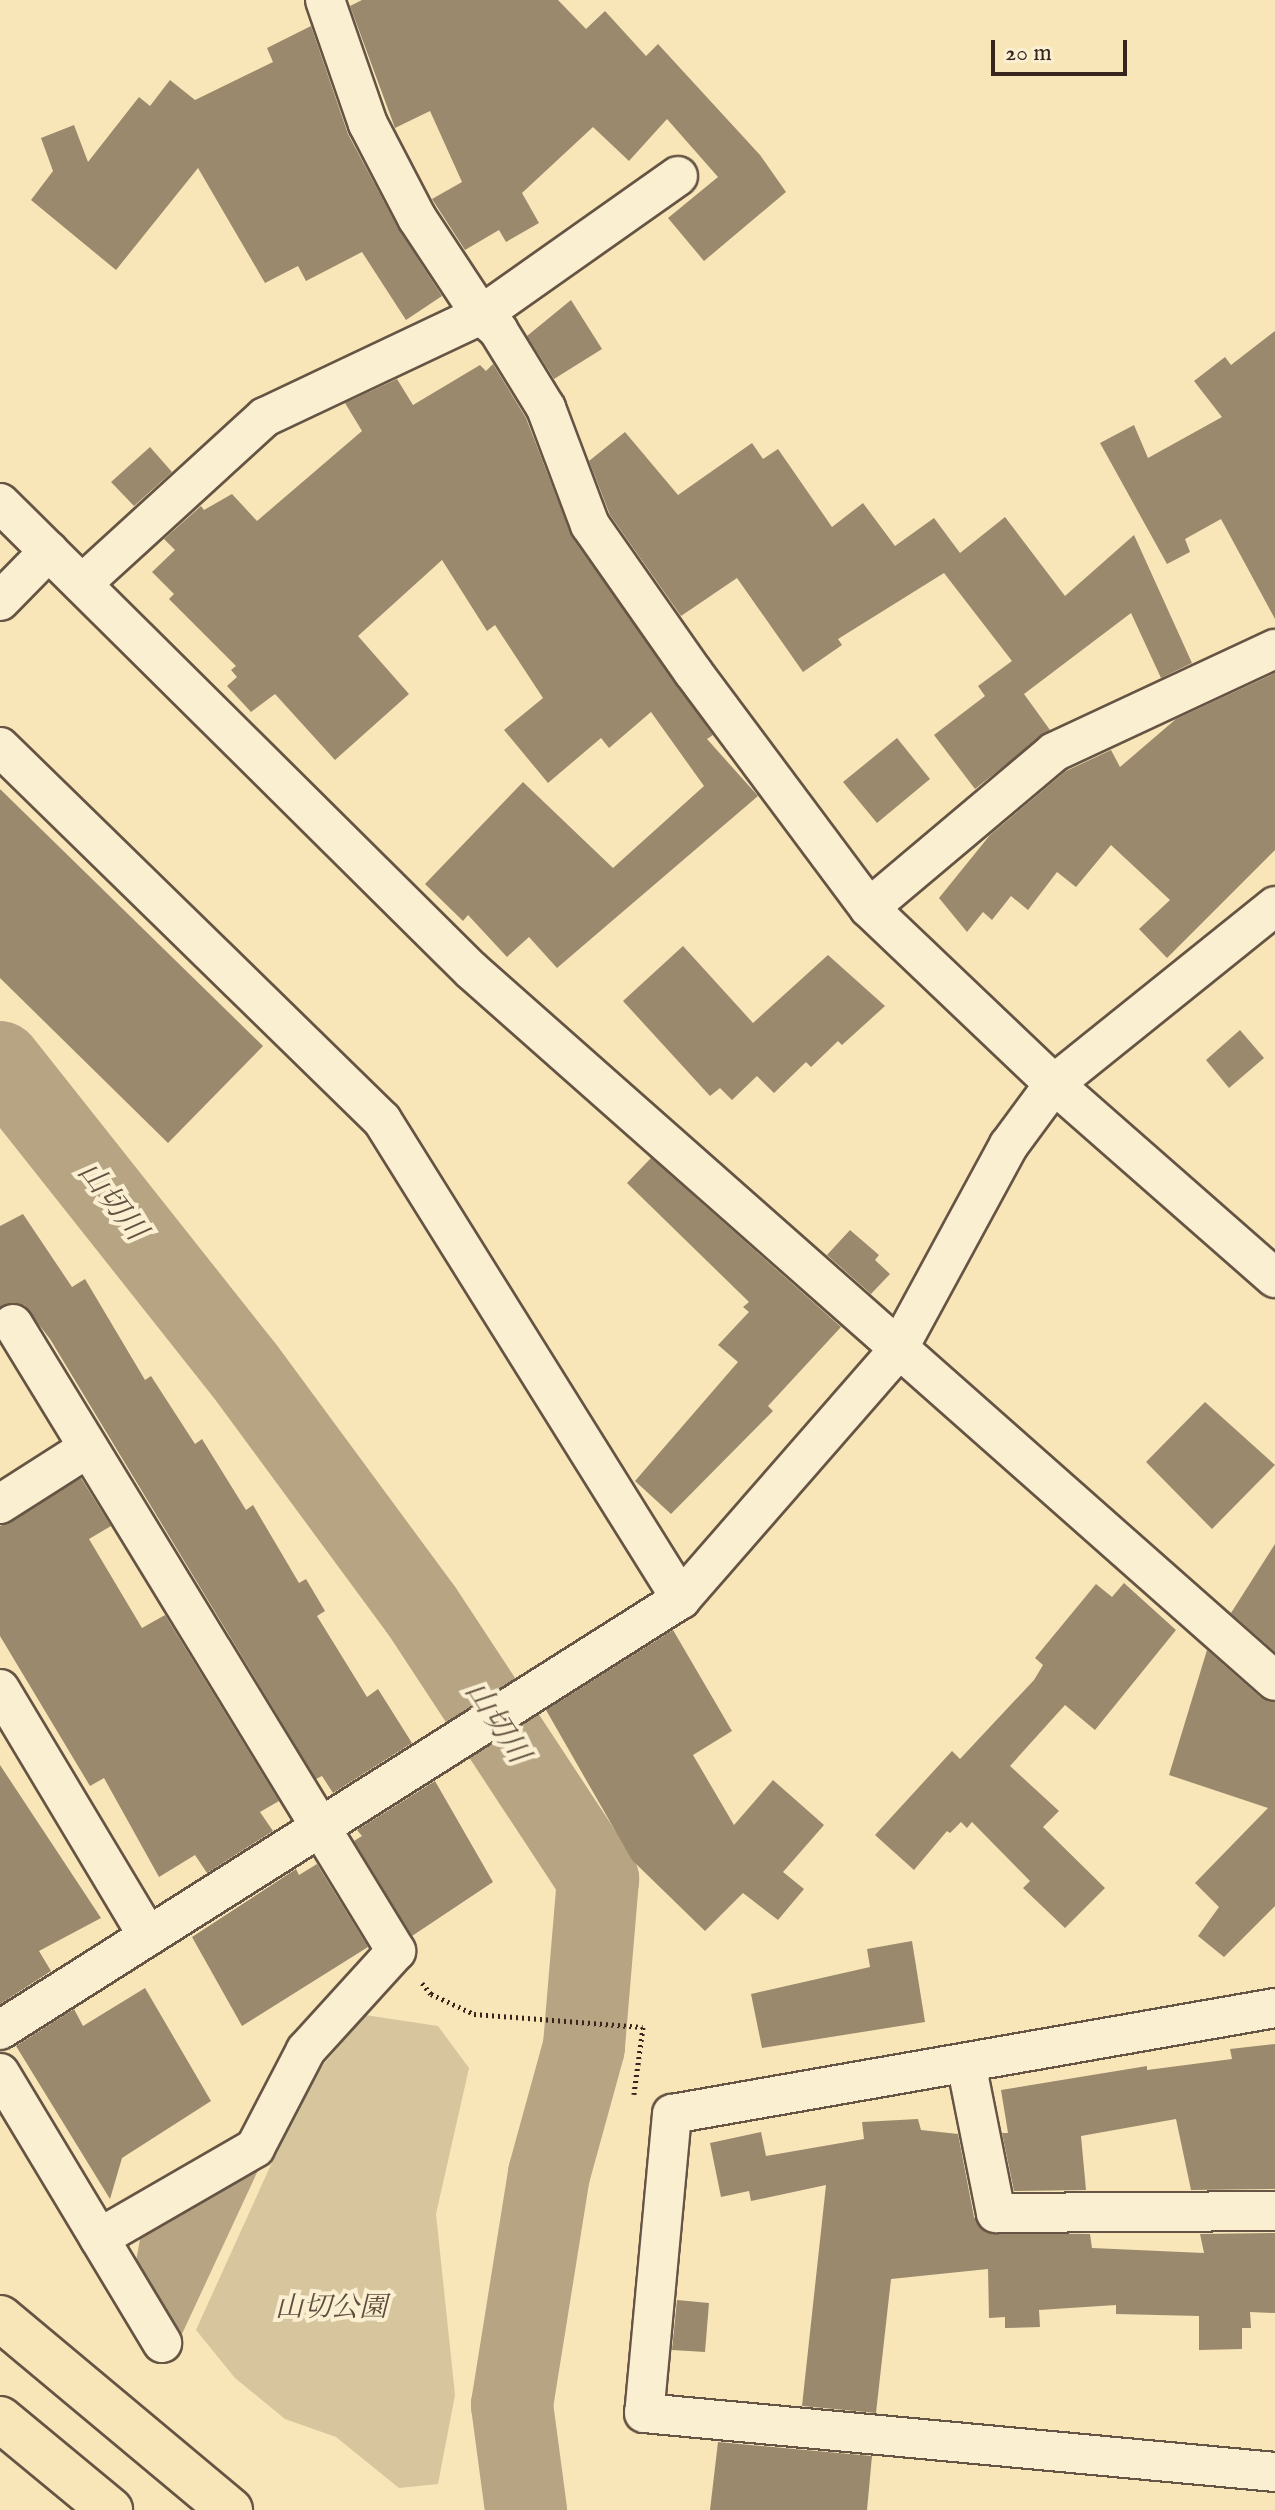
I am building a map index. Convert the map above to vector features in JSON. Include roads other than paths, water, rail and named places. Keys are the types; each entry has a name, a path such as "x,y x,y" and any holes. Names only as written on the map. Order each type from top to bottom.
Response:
{"highway":[{"path":"0,2318 230,2510"},
{"path":"0,2419 110,2510"}],"street":[{"path":"325,0 368,124 417,218 481,315 498,330 546,408 590,525 869,908 1054,1084 1275,1278"},
{"path":"82,584 265,417 481,315 678,176"},
{"path":"0,503 471,970 897,1351 1275,1681"},
{"path":"0,601 49,551"},
{"path":"869,908 1054,752 1275,649"},
{"path":"0,747 382,1120 681,1599"},
{"path":"0,2030 537,1686 681,1599 897,1351 1009,1145 1054,1084 1275,906"},
{"path":"13,1324 396,1951 306,2050 255,2148 99,2238"},
{"path":"0,1504 88,1448"},
{"path":"0,1689 148,1936"},
{"path":"1275,2008 672,2114 644,2413 1275,2472"},
{"path":"966,2063 996,2213 1275,2211"},
{"path":"0,2073 162,2343"}],"waterway":[{"name":"山切川","path":"0,1062 245,1371 422,1611 598,1879 584,2047 549,2174 512,2405 526,2510"}],"park label":[{"name":"山切公園","path":"331,2309"}]}
